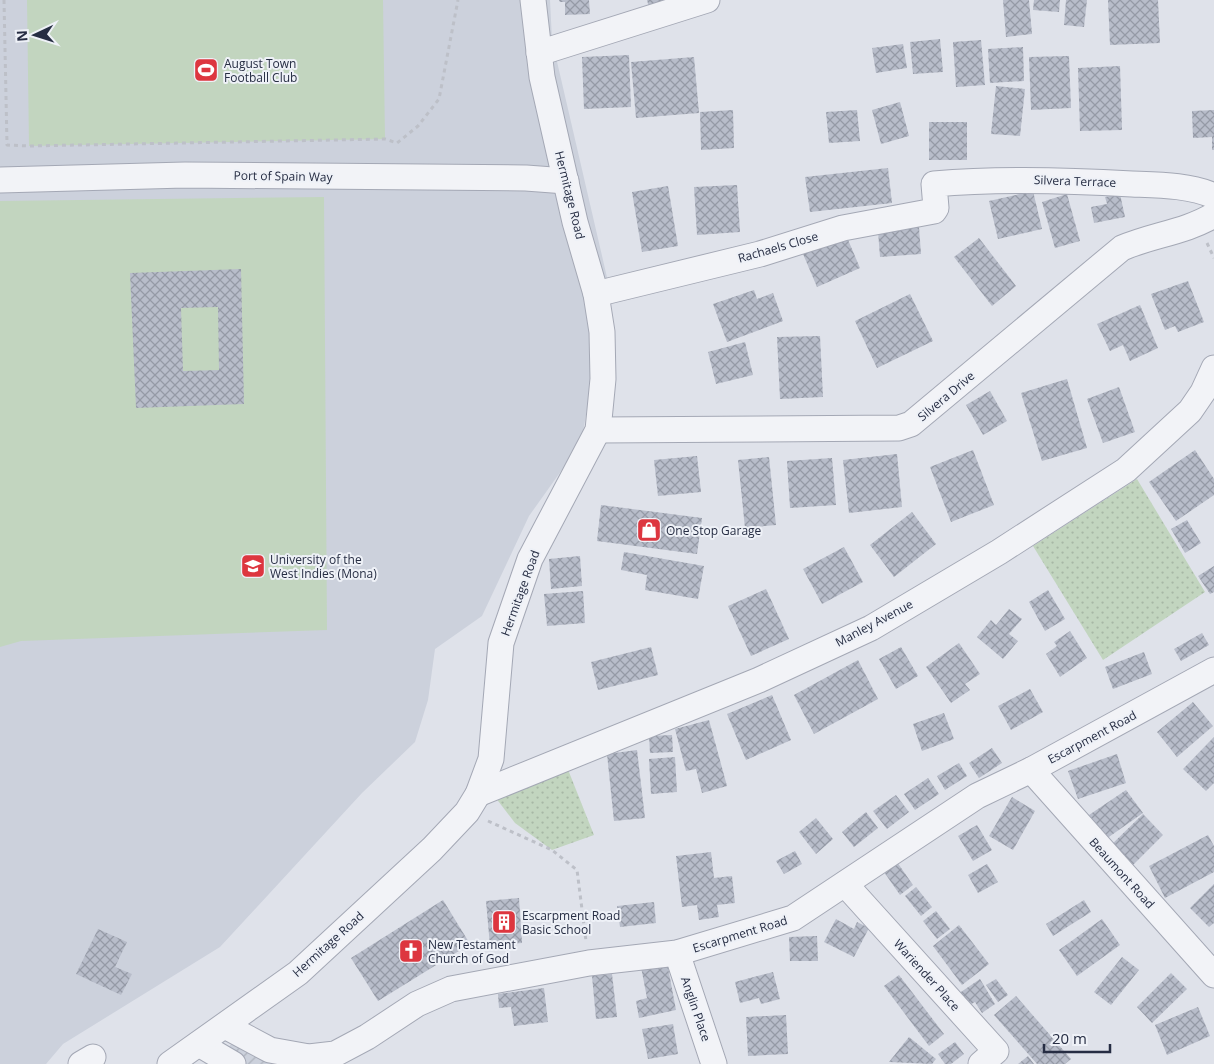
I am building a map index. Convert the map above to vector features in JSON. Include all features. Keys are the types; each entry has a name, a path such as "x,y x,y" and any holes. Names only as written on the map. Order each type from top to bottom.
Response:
{"street":[{"name":"Hermitage Road","path":"170,1064 298,973 432,849 472,803 491,759 501,643 530,558 598,430 604,379 602,332 596,294 575,222 542,78 533,0"},
{"path":"539,53 707,0"},
{"name":"Port of Spain Way","path":"0,180 195,175 526,178 566,181"},
{"name":"Silvera Terrace","path":"934,184 1004,179 1099,182 1158,185 1205,192 1214,196"},
{"name":"Rachaels Close","path":"596,294 760,254 843,228 934,211 936,208 934,184"},
{"name":"Silvera Drive","path":"598,430 899,428 911,424 1122,248 1139,241 1199,225 1214,215"},
{"name":"Manley Avenue","path":"472,803 759,680 870,628 999,552 1126,470 1190,411 1203,392 1214,368"},
{"name":"Escarpment Road","path":"225,1026 270,1050 309,1057 334,1054 367,1037 416,1004 451,989 590,962 677,953 793,918 977,796 1031,770 1212,675"},
{"name":"Beaumont Road","path":"1031,770 1214,975"},
{"name":"Wariender Place","path":"845,884 996,1051 981,1064"},
{"name":"Anglin Place","path":"677,953 714,1064"},
{"path":"198,1044 233,1064"}],"path":[{"path":"4,0 7,145 29,146 385,139 396,143 418,126 439,99 458,0"},
{"path":"472,803 552,850 577,870 590,962"}],"shaded area":[{"name":"University of the West Indies (Mona)","path":"0,0 550,0 552,40 609,286 581,443 529,516 482,616 435,649 428,700 415,742 362,793 220,947 63,1044 46,1064 0,1064"},
{"path":"241,1038 288,1064 204,1064"}],"green space":[{"name":"August Town Football Club","path":"27,0 383,0 385,139 29,146"},
{"path":"324,197 327,630 21,641 0,647 0,201"},
{"path":"1137,479 1205,592 1103,660 1033,546"},
{"path":"563,757 594,835 552,850 515,823 492,793"}],"building":[{"path":"559,0 589,0 590,14 565,15 565,2 560,2"},
{"path":"647,0 681,0 650,11"},
{"path":"1003,0 1029,0 1032,34 1006,37"},
{"path":"1034,0 1060,0 1059,12 1033,10"},
{"path":"1066,0 1087,0 1084,27 1064,25"},
{"path":"1108,0 1158,0 1160,43 1110,45"},
{"path":"940,39 943,72 913,74 910,42"},
{"path":"981,40 985,85 956,87 953,42"},
{"path":"903,44 907,68 876,73 872,48"},
{"path":"1023,47 1024,81 990,83 988,49"},
{"path":"629,55 631,107 584,109 582,57"},
{"path":"1069,56 1071,108 1031,110 1029,57"},
{"path":"694,57 699,113 636,118 631,62"},
{"path":"1120,66 1122,130 1080,131 1078,68"},
{"path":"996,86 1025,89 1020,136 991,134"},
{"path":"900,102 909,136 881,144 872,110"},
{"path":"733,110 734,148 701,150 700,112"},
{"path":"857,110 860,141 829,143 826,112"},
{"path":"1214,110 1214,150 1212,150 1212,137 1193,138 1192,111"},
{"path":"929,122 967,122 967,160 929,160"},
{"path":"888,168 892,203 810,212 805,177"},
{"path":"737,185 740,232 697,235 694,187"},
{"path":"668,186 678,246 642,252 632,192"},
{"path":"1033,191 1042,229 998,239 989,201"},
{"path":"1067,194 1080,241 1055,248 1042,202"},
{"path":"1120,194 1125,217 1094,223 1091,207 1107,204 1105,197"},
{"path":"919,227 921,254 880,257 878,231"},
{"path":"846,235 860,268 817,287 803,254"},
{"path":"979,238 1016,286 992,306 954,257"},
{"path":"241,269 244,404 136,408 130,273","holes":["218,307 219,370 183,371 181,308"]},
{"path":"1188,281 1204,322 1178,332 1175,326 1165,330 1151,294"},
{"path":"754,290 757,299 773,293 783,321 727,342 713,304"},
{"path":"910,294 933,341 877,368 855,321"},
{"path":"1140,305 1158,348 1130,361 1123,345 1110,351 1097,324"},
{"path":"820,336 823,397 780,399 777,337"},
{"path":"745,342 753,375 716,384 708,352"},
{"path":"1067,379 1087,448 1042,461 1021,393"},
{"path":"1119,387 1135,432 1103,443 1087,399"},
{"path":"990,391 1007,421 983,435 966,405"},
{"path":"973,450 994,505 951,522 930,467"},
{"path":"1195,450 1214,479 1214,495 1176,521 1149,482"},
{"path":"897,454 902,507 849,513 843,460"},
{"path":"697,456 701,492 658,496 654,460"},
{"path":"769,457 776,525 745,528 738,460"},
{"path":"832,458 836,505 790,508 787,461"},
{"name":"One Stop Garage","path":"601,505 702,518 697,554 597,541"},
{"path":"912,512 936,544 894,577 870,545"},
{"path":"1187,520 1201,543 1185,553 1171,529"},
{"path":"844,547 863,582 822,604 803,569"},
{"path":"624,552 704,566 698,599 645,590 647,575 621,570"},
{"path":"580,556 582,586 551,589 549,559"},
{"path":"1214,566 1214,592 1210,594 1198,576"},
{"path":"766,589 789,639 751,656 728,606"},
{"path":"1048,590 1065,619 1045,631 1029,602"},
{"path":"583,591 585,623 547,626 544,594"},
{"path":"1009,609 1022,619 1009,634 1018,641 1003,659 977,637 991,620 996,625"},
{"path":"1070,631 1087,658 1060,677 1046,654 1057,646 1054,642"},
{"path":"1202,633 1209,645 1181,661 1174,649"},
{"path":"959,643 980,674 965,684 970,690 951,703 926,667"},
{"path":"651,647 658,675 598,690 591,662"},
{"path":"901,647 918,676 896,689 879,659"},
{"path":"1144,652 1152,674 1113,689 1105,667"},
{"path":"858,660 878,699 814,734 794,695"},
{"path":"1030,689 1043,712 1011,730 998,706"},
{"path":"772,695 791,740 746,760 727,714"},
{"path":"1193,702 1213,726 1177,757 1157,732"},
{"path":"944,713 954,739 922,751 913,724"},
{"path":"709,720 727,786 702,793 696,769 686,771 675,729"},
{"path":"672,735 673,752 650,753 649,736"},
{"path":"1214,737 1214,783 1206,791 1183,769"},
{"path":"992,748 1002,763 979,778 969,763"},
{"path":"637,750 645,818 614,821 607,754"},
{"path":"1117,754 1126,783 1078,799 1068,771"},
{"path":"675,757 677,792 651,794 649,759"},
{"path":"959,763 967,776 945,790 937,776"},
{"path":"928,778 939,794 915,810 904,794"},
{"path":"1126,790 1143,813 1106,839 1089,815"},
{"path":"896,795 909,812 887,829 873,811"},
{"path":"1012,797 1035,811 1013,850 989,836"},
{"path":"866,812 878,828 854,847 842,832"},
{"path":"1143,814 1163,835 1127,871 1106,850"},
{"path":"816,818 833,839 816,854 799,832"},
{"path":"977,825 992,850 973,861 958,836"},
{"path":"1208,835 1214,846 1214,872 1165,898 1149,866"},
{"path":"795,851 802,864 784,874 776,861"},
{"path":"711,852 714,878 732,876 735,903 717,905 719,917 699,920 697,905 682,907 676,856"},
{"path":"897,862 913,885 900,895 884,872"},
{"path":"987,864 998,882 978,893 968,875"},
{"path":"1214,884 1214,923 1209,927 1190,908"},
{"path":"916,887 932,907 921,916 905,896"},
{"name":"Escarpment Road Basic School","path":"519,898 522,943 490,946 486,901"},
{"name":"New Testament Church of God","path":"443,900 470,944 378,1001 351,958"},
{"path":"1084,900 1091,912 1053,936 1046,924"},
{"path":"654,902 656,923 620,927 617,906"},
{"path":"936,911 950,929 937,939 923,921"},
{"path":"836,919 854,929 857,922 869,928 854,957 824,942"},
{"path":"1102,919 1120,945 1077,976 1059,950"},
{"path":"959,925 989,964 962,985 933,946"},
{"path":"98,929 127,942 115,967 132,974 121,995 76,974"},
{"path":"817,936 818,961 790,961 789,937"},
{"path":"1122,957 1139,970 1111,1005 1094,992"},
{"path":"667,962 676,1010 639,1018 636,1001 647,998 641,967"},
{"path":"773,972 780,999 761,1004 759,998 740,1003 735,982"},
{"path":"1171,973 1187,989 1152,1023 1137,1007"},
{"path":"612,974 617,1017 596,1019 592,976"},
{"path":"899,975 944,1034 929,1046 884,986"},
{"path":"980,979 995,1004 982,1013 975,1002 966,1007 958,994"},
{"path":"996,979 1008,995 998,1002 986,985"},
{"path":"544,988 548,1022 514,1026 511,1007 499,1008 498,994"},
{"path":"1016,996 1071,1059 1065,1064 1037,1064 994,1015"},
{"path":"1198,1007 1210,1036 1167,1055 1155,1025"},
{"path":"786,1015 788,1054 748,1056 746,1017"},
{"path":"673,1024 678,1054 648,1059 642,1029"},
{"path":"909,1037 936,1059 932,1064 889,1062"},
{"path":"955,1042 964,1054 951,1064 945,1064 938,1054"},
{"path":"1028,1056 1034,1064 1018,1064"}],"place":[{"name":"August Town Football Club","path":"206,70"},
{"name":"One Stop Garage","path":"649,530"},
{"name":"University of the West Indies (Mona)","path":"253,566"},
{"name":"Escarpment Road Basic School","path":"504,922"},
{"name":"New Testament Church of God","path":"411,951"}]}
